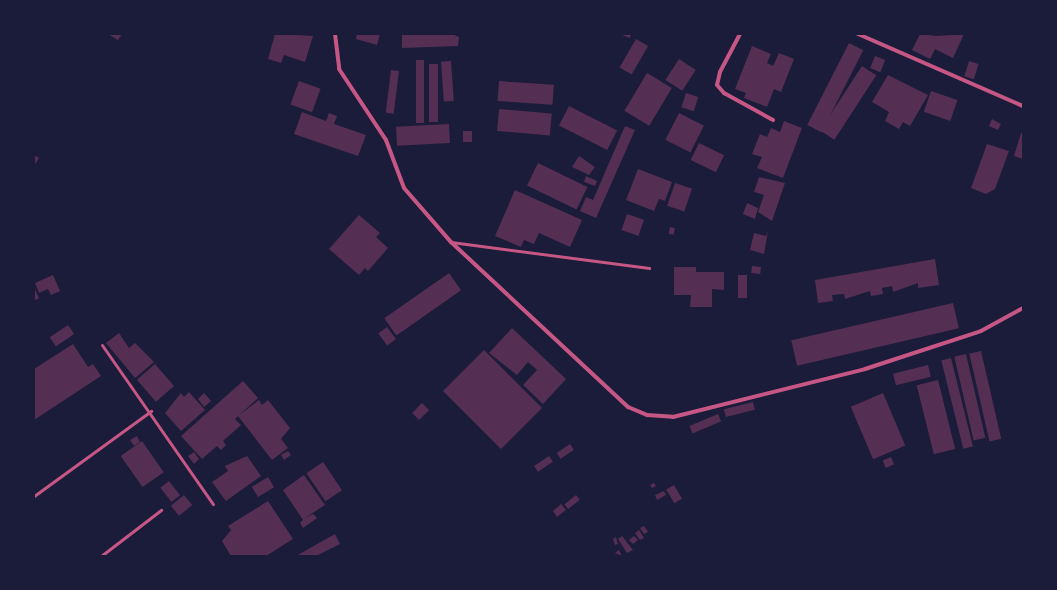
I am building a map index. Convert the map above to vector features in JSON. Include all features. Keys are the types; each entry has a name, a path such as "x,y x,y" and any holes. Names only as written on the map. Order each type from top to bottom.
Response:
{"street":[{"path":"335,34 339,69 386,140 404,188 451,242 628,407 647,415 673,417 865,369 981,331 1023,308"},
{"path":"740,34 720,72 717,85 724,93 773,120"},
{"path":"858,34 1023,106"}],"lane":[{"path":"451,242 648,268"},
{"path":"102,345 151,411 213,504"},
{"path":"34,496 151,411"},
{"path":"101,556 161,510"}],"building":[{"path":"108,34 122,34 118,40"},
{"path":"275,34 313,36 305,62 284,55 281,63 268,59"},
{"path":"357,34 380,34 377,45 356,39"},
{"path":"402,34 452,34 459,37 458,46 402,48"},
{"path":"619,34 631,34 630,38"},
{"path":"920,34 937,36 964,34 953,58 935,49 930,59 912,50"},
{"path":"636,39 648,46 632,75 620,68"},
{"path":"849,43 863,50 821,132 807,125"},
{"path":"752,46 771,54 767,63 773,66 779,53 794,59 781,92 774,89 767,107 744,98 746,93 735,89"},
{"path":"875,56 885,60 880,72 870,68"},
{"path":"679,59 696,70 682,91 665,80"},
{"path":"416,60 424,60 424,123 416,123"},
{"path":"451,61 454,101 444,102 441,62"},
{"path":"969,61 979,64 974,79 964,76"},
{"path":"429,64 438,64 438,122 429,122"},
{"path":"862,66 876,75 834,140 820,131"},
{"path":"391,70 399,71 394,114 386,113"},
{"path":"647,73 672,88 649,126 624,111"},
{"path":"888,75 928,95 910,126 903,122 899,129 885,121 889,112 872,102"},
{"path":"299,81 321,89 312,112 290,104"},
{"path":"499,81 554,85 552,105 498,101"},
{"path":"931,91 957,100 950,121 924,112"},
{"path":"686,93 698,97 694,111 681,107"},
{"path":"569,106 617,131 607,150 559,126"},
{"path":"499,109 552,114 550,136 497,131"},
{"path":"302,112 326,121 329,113 337,116 334,124 366,135 358,156 294,134"},
{"path":"679,113 704,126 690,152 665,140"},
{"path":"992,119 1001,124 998,130 989,126"},
{"path":"784,121 802,128 783,178 757,168 762,157 752,154 760,134 767,137 771,128 780,132"},
{"path":"449,124 450,143 397,146 396,127"},
{"path":"625,126 635,130 596,218 580,211 586,197 593,200"},
{"path":"463,131 472,131 472,142 463,142"},
{"path":"1021,133 1023,134 1023,159 1014,156"},
{"path":"699,143 724,155 716,172 691,160"},
{"path":"987,144 1009,151 995,189 986,194 971,188"},
{"path":"34,155 39,158 34,166"},
{"path":"579,156 595,167 589,175 572,167"},
{"path":"538,163 587,187 576,210 527,185"},
{"path":"638,169 672,182 665,201 659,199 654,211 626,200"},
{"path":"586,176 597,181 595,186 584,182"},
{"path":"759,177 785,183 772,221 758,212 764,195 754,192"},
{"path":"675,183 692,189 684,212 667,206"},
{"path":"515,190 582,220 570,247 539,233 534,244 524,240 521,247 495,236"},
{"path":"747,203 758,208 755,219 743,214"},
{"path":"627,214 644,220 638,236 621,230"},
{"path":"359,215 380,233 376,237 388,248 368,271 365,268 359,275 329,249"},
{"path":"670,227 675,228 674,235 669,234"},
{"path":"768,231 764,254 750,250 754,233 766,236"},
{"path":"935,259 939,285 918,288 918,283 893,292 892,286 882,288 883,294 871,296 870,291 845,299 844,294 832,295 833,301 818,303 815,280"},
{"path":"752,266 761,267 760,274 751,273"},
{"path":"674,267 696,267 696,272 724,272 724,290 712,289 712,307 690,307 691,295 674,295"},
{"path":"449,273 461,290 396,336 384,318"},
{"path":"53,275 60,291 51,295 48,289 39,293 35,283"},
{"path":"738,275 747,275 747,298 738,298"},
{"path":"34,287 39,298 34,301"},
{"path":"953,303 959,328 797,366 791,340"},
{"path":"68,325 74,334 56,346 50,337"},
{"path":"387,327 396,339 387,346 378,334"},
{"path":"512,328 566,379 543,404 523,385 537,370 528,362 517,375 489,353"},
{"path":"119,333 129,348 135,343 154,362 135,378 106,343"},
{"path":"73,344 88,367 93,364 101,376 34,420 34,369"},
{"path":"484,350 542,408 501,449 443,391"},
{"path":"981,351 1001,439 990,441 969,354"},
{"path":"966,354 985,438 974,440 954,357"},
{"path":"951,358 973,446 963,449 941,360"},
{"path":"155,364 174,386 156,402 137,380"},
{"path":"928,365 931,377 896,385 893,374"},
{"path":"938,380 955,449 934,454 917,385"},
{"path":"243,381 258,398 235,419 241,425 223,441 226,445 221,450 217,446 202,459 181,436"},
{"path":"189,392 205,410 181,431 165,413 181,393 184,397"},
{"path":"204,393 211,401 204,407 198,399"},
{"path":"883,393 905,445 873,459 851,407"},
{"path":"259,400 262,405 268,400 290,428 281,439 288,448 272,460 238,416"},
{"path":"753,402 755,410 726,417 724,409"},
{"path":"422,403 429,410 419,420 412,413"},
{"path":"718,414 721,421 693,433 689,426"},
{"path":"137,436 140,442 134,446 130,440"},
{"path":"142,441 164,472 142,487 121,456"},
{"path":"570,444 574,450 561,459 557,453"},
{"path":"288,451 291,455 284,460 281,455"},
{"path":"194,452 199,459 194,464 188,456"},
{"path":"247,456 261,476 226,501 212,482 228,471 225,466"},
{"path":"549,456 553,462 538,472 534,466"},
{"path":"891,457 894,464 886,468 883,461"},
{"path":"323,462 342,490 325,501 306,473"},
{"path":"304,475 325,505 305,518 313,514 317,518 303,528 300,523 303,520 283,490"},
{"path":"268,477 274,487 258,497 252,487"},
{"path":"169,481 180,495 171,502 160,488"},
{"path":"654,483 656,486 652,488 650,485"},
{"path":"674,485 682,499 674,503 666,489"},
{"path":"664,491 666,495 657,500 655,495"},
{"path":"184,495 192,505 179,516 171,506"},
{"path":"576,495 580,500 568,509 564,504"},
{"path":"268,501 293,539 266,556 231,556 222,541 231,530 228,526"},
{"path":"561,504 566,510 557,517 553,511"},
{"path":"644,526 648,532 644,534 640,528"},
{"path":"639,530 644,538 640,540 635,533"},
{"path":"335,534 340,544 316,556 296,556"},
{"path":"622,536 633,550 627,553 618,539"},
{"path":"634,536 638,540 633,544 629,540"},
{"path":"616,537 618,544 615,545 613,539"},
{"path":"619,550 622,556 615,553"}]}
